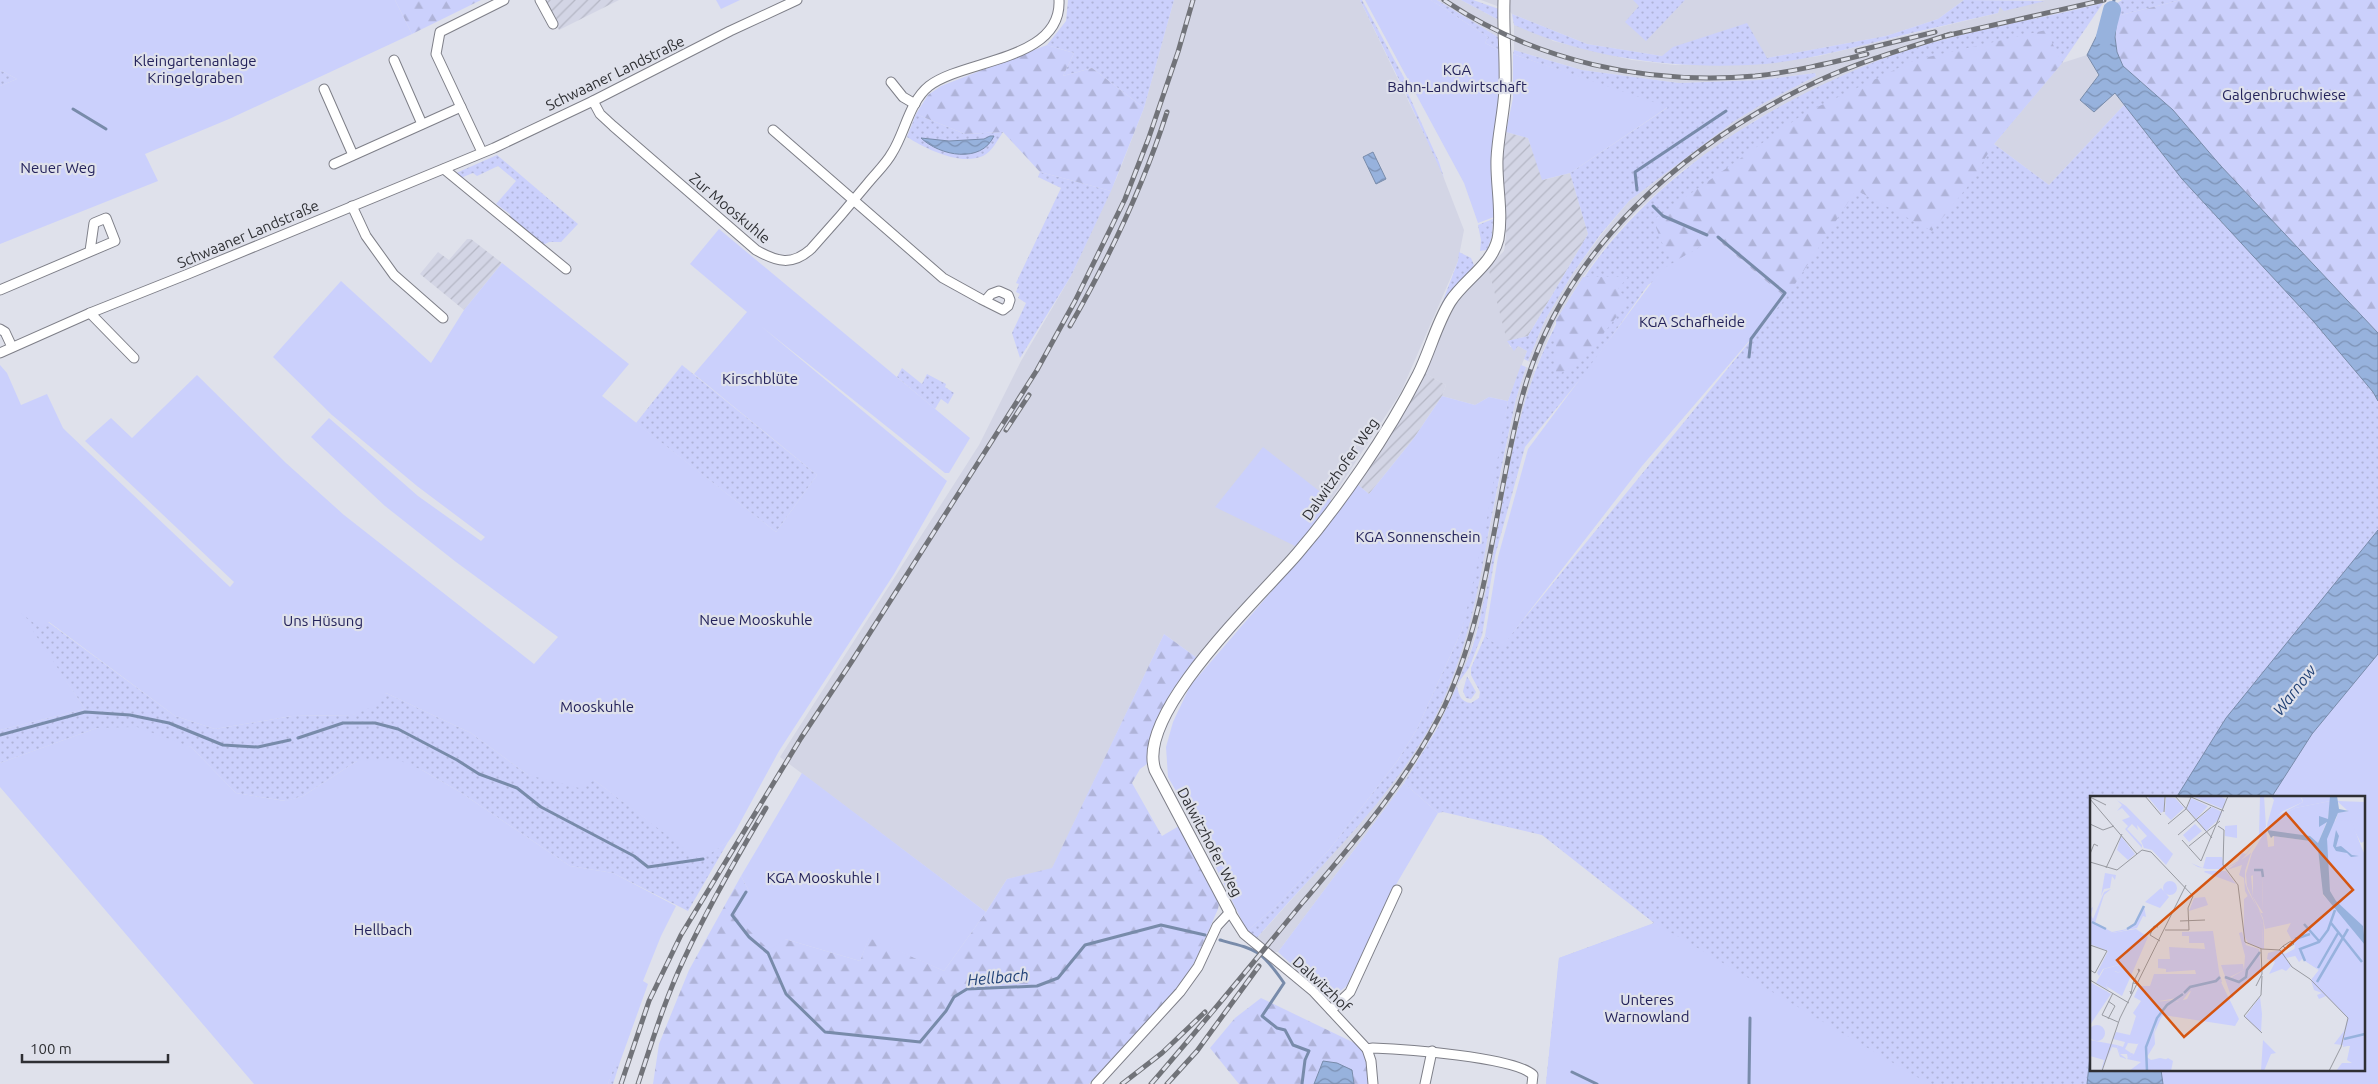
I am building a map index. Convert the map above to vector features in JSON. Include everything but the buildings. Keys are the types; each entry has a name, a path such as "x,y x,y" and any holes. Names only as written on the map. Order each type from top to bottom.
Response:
{"street":[{"path":"482,152 436,54 440,32 504,0"},
{"path":"540,0 552,24"},
{"name":"Schwaaner Landstraße","path":"0,352 90,312 444,169 593,101 730,31 797,0"},
{"name":"Zur Mooskuhle","path":"593,101 600,114 613,126 756,250 772,260 789,262 803,256 854,200 893,152 923,91 936,82 1011,54 1042,38 1058,17 1059,0"},
{"name":"Dalwitzhofer Weg","path":"1254,943 1241,930 1230,912 1158,776 1152,763 1155,743 1170,706 1188,676 1297,554 1354,477 1391,422 1419,374 1436,329 1452,299 1491,255 1496,245 1499,215 1497,159 1505,90 1504,0"},
{"path":"394,60 422,124"},
{"path":"891,82 903,97 915,104"},
{"path":"324,89 353,155"},
{"path":"334,164 461,107"},
{"path":"772,130 943,278 985,301"},
{"path":"444,169 566,269"},
{"path":"352,206 366,236 394,276 443,318"},
{"path":"0,290 90,252"},
{"path":"90,312 134,358"},
{"path":"0,329 5,332 12,347"},
{"path":"1331,1010 1350,992 1397,890"},
{"name":"Dalwitzhofer Weg","path":"1096,1084 1190,980 1217,926 1230,912"},
{"name":"Dalwitzhof","path":"1254,943 1331,1010 1367,1049"},
{"path":"1373,1084 1371,1061 1367,1049 1373,1048 1432,1051 1527,1069 1533,1075 1532,1084"},
{"path":"1426,1084 1432,1051"}],"shaded area":[{"path":"545,0 619,0 559,30"},
{"path":"1174,0 1360,0 1438,163 1464,230 1458,261 1401,392 1312,529 1197,658 1164,634 1052,869 1007,879 986,912 780,757 979,445 1021,361 1071,276 1117,177 1144,108"},
{"path":"1437,0 1461,0 1499,20 1498,37"},
{"path":"1481,0 1964,0 1938,19 1886,36 1767,58 1662,56 1587,44 1512,14 1503,4 1497,6"},
{"path":"2045,0 2104,0 2103,3 1941,41 1879,61 1789,102 1754,121 1679,173 1636,212 1608,243 1583,277 1556,320 1537,365 1528,361 1545,320 1573,273 1629,201 1733,122 1764,103 1816,76 1815,73 1760,80 1679,83 1582,70 1514,50 1514,25 1546,36 1553,41 1632,60 1675,65 1766,63 1819,56 1998,13 2000,7"},
{"path":"2087,55 2099,75 2080,100 2115,93 2124,105 2049,185 1994,144 2062,63"},
{"path":"1506,132 1528,138 1543,180 1570,173 1588,234 1528,336 1507,341 1488,267 1504,251 1506,238 1502,165"},
{"path":"467,239 471,239 502,263 464,310 420,274 438,252 449,260"},
{"path":"1488,267 1510,347 1518,346 1527,351 1508,401 1489,397 1475,405 1442,396 1446,385 1424,373 1443,327 1456,302"},
{"path":"1526,367 1535,371 1525,401 1482,611 1469,656 1450,705 1404,783 1278,952 1272,952 1256,939 1362,821 1395,779 1431,724 1442,702 1473,610 1516,399"},
{"path":"1424,373 1446,385 1442,396 1414,438 1369,494 1357,484 1397,425"}],"green space":[{"name":"Kleingartenanlage Kringelgraben","path":"0,0 395,0 412,34 229,119 145,154 158,181 0,244 0,86 17,79 0,70"},
{"path":"395,0 481,0 412,34"},
{"path":"716,0 740,0 721,9"},
{"path":"1068,0 1174,0 1144,108 1092,68 1063,76 1074,53 1047,45 1066,21"},
{"path":"1360,0 1362,0 1409,87 1407,91 1439,162 1444,178 1404,90"},
{"name":"KGA Bahn-Landwirtschaft","path":"1365,0 1431,0 1488,37 1485,43 1499,50 1501,92 1492,168 1494,217 1478,223 1464,183"},
{"path":"1431,0 1437,0 1498,37 1499,50 1485,43 1488,37"},
{"path":"1461,0 1473,0 1498,9 1499,20"},
{"path":"1633,0 1685,0 1646,41 1625,22 1639,6"},
{"path":"1964,0 2045,1 2004,11 2000,7 1998,13 1825,54 1765,64 1733,65 1669,64 1637,60 1574,47 1514,25 1512,14 1587,44 1662,56 1673,47 1747,23 1767,58 1886,36 1938,19"},
{"path":"2122,0 2181,0 2117,16 2116,4"},
{"name":"Galgenbruchwiese","path":"2181,0 2378,0 2378,333 2220,165 2173,110 2123,66 2117,52 2115,37 2117,16"},
{"path":"2103,3 2062,63 1994,144 2049,185 2124,105 2182,179 2314,322 2373,392 2378,401 2378,530 2226,718 2177,796 2090,796 2090,1056 2087,1084 1546,1084 1559,958 1654,923 1542,835 1443,812 1438,813 1404,783 1438,727 1457,686 1463,700 1471,703 1479,698 1480,692 1471,675 1471,668 1485,636 1501,647 1785,298 1718,238 1648,285 1590,367 1525,447 1495,556 1482,635 1469,668 1458,683 1470,654 1478,626 1517,429 1525,400 1535,372 1560,317 1592,266 1629,221 1672,180 1719,144 1769,113 1822,85 1904,51 1961,35"},
{"path":"2046,30 2062,63 1994,144 1968,186 1932,231 1856,190 1786,298 1715,238 1674,262 1663,245 1653,220 1805,113 1915,60"},
{"path":"1047,45 1074,53 1063,76 1092,68 1144,108 1111,191 1040,172 1003,132 965,134 916,114 928,95 941,86"},
{"path":"1514,50 1582,70 1679,83 1760,80 1815,73 1816,76 1764,103 1733,122 1629,201 1600,235 1573,273 1545,320 1528,361 1524,359 1527,351 1518,346 1514,351 1507,341 1528,336 1588,234 1570,173 1667,108 1513,54"},
{"name":"KGA Bahn-Landwirtschaft","path":"1513,54 1668,107 1570,173 1542,180 1528,138 1506,132 1513,98"},
{"path":"0,70 17,79 0,86"},
{"path":"916,114 965,134 1003,132 992,148 983,156 974,159 954,158 933,151 907,137"},
{"path":"497,155 578,224 561,242 549,242 543,245 511,220 510,214 496,204 516,181 498,166 477,176 473,173 463,177 468,184 454,174"},
{"path":"1040,172 1111,191 1071,276 1020,358 1012,333 1026,303 1018,298 1020,294 1016,292 1019,284 1016,283 1061,188 1038,177"},
{"path":"1493,219 1492,236 1487,250 1480,251 1481,240 1478,225"},
{"path":"719,229 970,438 949,473 945,473 762,327 947,481 894,574 779,751 728,842 700,860 594,780 583,789 528,775 471,733 386,693 379,704 353,715 292,716 215,729 175,716 49,622 40,628 21,613 85,709 0,730 0,365 7,373 21,405 47,394 63,428 230,587 234,582 85,441 111,418 132,438 197,375 286,463 344,515 534,664 558,637 456,562 385,506 311,437 329,418 418,496 481,541 485,537 417,486 332,415 273,357 341,281 431,363 464,310 502,263 629,364 602,396 776,532 817,475 694,374 747,312 690,264"},
{"name":"KGA Schafheide","path":"1715,238 1786,298 1642,466 1501,648 1485,636 1498,557 1528,449 1661,270"},
{"path":"1459,252 1471,258 1474,265 1441,306 1458,261"},
{"path":"1583,277 1628,277 1617,290 1626,296 1625,306 1582,361 1556,376 1556,320"},
{"path":"682,365 817,475 776,532 636,423"},
{"path":"1521,365 1526,367 1512,416 1474,607 1468,631 1443,701 1414,753 1373,808 1256,939 1247,931 1276,906 1329,850 1398,760 1417,729 1462,630 1508,401"},
{"path":"902,368 922,384 927,374 946,384 945,387 954,393 948,404 941,399 935,409 897,377"},
{"name":"KGA Sonnenschein","path":"1442,396 1475,405 1489,397 1508,401 1484,535 1462,630 1417,729 1398,760 1329,850 1276,906 1247,931 1192,819 1168,777 1166,747 1173,722 1190,686 1319,536 1357,484 1369,494 1414,438"},
{"path":"1263,447 1332,501 1297,547 1215,507"},
{"path":"2378,530 2378,1084 2087,1084 2090,1056 2090,1072 2366,1072 2366,796 2177,796 2226,718"},
{"path":"19,612 48,622 175,716 215,729 292,716 353,715 386,693 471,733 528,775 594,780 700,859 728,842 688,911 613,873 570,866 460,792 422,770 357,761 303,796 286,801 236,793 191,747 97,728 0,763 0,730 85,709"},
{"path":"1164,634 1197,658 1179,680 1163,706 1151,735 1147,764 1140,769 1132,783 1162,836 1179,826 1220,899 1218,909 1184,983 1089,1084 653,1084 659,1044 689,970 741,876 750,893 785,939 860,961 869,937 944,971 1007,879 1052,868"},
{"path":"1467,676 1476,692 1471,699 1466,698 1463,691"},
{"name":"Hellbach","path":"137,727 191,747 236,793 285,801 303,796 357,761 394,758 422,770 460,792 570,866 613,873 676,906 661,936 643,981 648,984 620,1062 616,1062 608,1084 254,1084 0,787 0,763 97,728"},
{"name":"KGA Mooskuhle I","path":"802,773 986,912 944,971 869,938 860,961 785,939 769,950 735,916 750,893 741,876"},
{"path":"1404,783 1438,813 1394,888 1348,984 1337,992 1324,994 1278,952"},
{"name":"Unteres Warnowland","path":"1655,923 1929,1084 1546,1084 1559,958"},
{"path":"1261,998 1367,1049 1373,1084 1354,1084 1352,1070 1323,1061 1314,1084 1239,1084 1210,1048 1235,1018"},
{"path":"616,1061 620,1062 613,1084 608,1084"}],"water":[{"path":"2108,13 2117,16 2115,37 2117,52 2123,66 2173,110 2220,165 2378,333 2378,401 2373,392 2314,322 2182,179 2115,93 2094,112 2080,100 2099,75 2087,55"},
{"path":"994,136 988,145 980,151 970,154 949,153 929,144 921,138 949,141 984,139"},
{"path":"1373,152 1386,179 1376,184 1363,157"},
{"name":"Warnow","path":"2378,530 2378,654 2312,734 2272,796 2177,796 2226,718"},
{"path":"2090,1056 2090,1072 2161,1072 2163,1084 2087,1084"},
{"path":"1323,1061 1337,1063 1352,1070 1354,1084 1314,1084"}],"waterway":[{"path":"2112,10 2114,0"},
{"path":"2105,37 2112,10"},
{"path":"73,109 106,129"},
{"path":"1637,190 1635,172 1726,111"},
{"path":"1653,206 1663,216 1707,235"},
{"path":"1718,237 1785,293 1751,339 1749,357"},
{"name":"Hellbach","path":"0,735 85,712 130,715 169,723 223,745 258,747 290,740"},
{"name":"Hellbach","path":"298,738 343,723 375,723 398,729 457,760 479,774 517,788 541,807 634,856 648,867 703,859"},
{"name":"Hellbach","path":"746,892 732,915 749,937 768,953 786,994 825,1032 920,1042 946,1011 954,997 967,989 1037,986 1058,978 1085,945 1161,925 1205,935"},
{"name":"Hellbach","path":"1220,940 1243,946 1258,953 1270,964 1284,983 1262,1016 1277,1028 1285,1030 1293,1045 1309,1051 1305,1060 1302,1084"},
{"path":"1749,1084 1750,1018"},
{"path":"1572,1072 1597,1084"}],"railway":[{"path":"621,1084 649,1001 681,935 801,738 1037,370 1075,301 1125,199 1148,140 1178,52 1193,0"},
{"path":"1444,0 1479,21 1516,39 1554,54 1593,65 1633,72 1673,77 1755,76 1797,70 1867,54"},
{"path":"1945,36 2104,0"},
{"path":"1857,51 1935,32"},
{"path":"1151,1084 1362,832 1398,783 1431,732 1460,669 1472,632 1482,594 1512,439 1521,401 1539,347 1565,297 1597,250 1634,208 1676,170 1722,135 1770,105 1820,80 1852,67 1951,34"},
{"path":"1070,326 1124,222 1158,140 1167,112"},
{"path":"1006,430 1029,395"},
{"path":"638,1084 677,974 713,901 766,808"},
{"path":"1167,1084 1197,1051 1259,966"},
{"path":"1122,1084 1162,1053 1205,1012"}],"park label":[{"name":"Neuer Weg","path":"58,167"},
{"name":"Kirschblüte","path":"760,378"},
{"name":"Neue Mooskuhle","path":"756,619"},
{"name":"Uns Hüsung","path":"323,620"},
{"name":"Mooskuhle","path":"597,706"}]}
